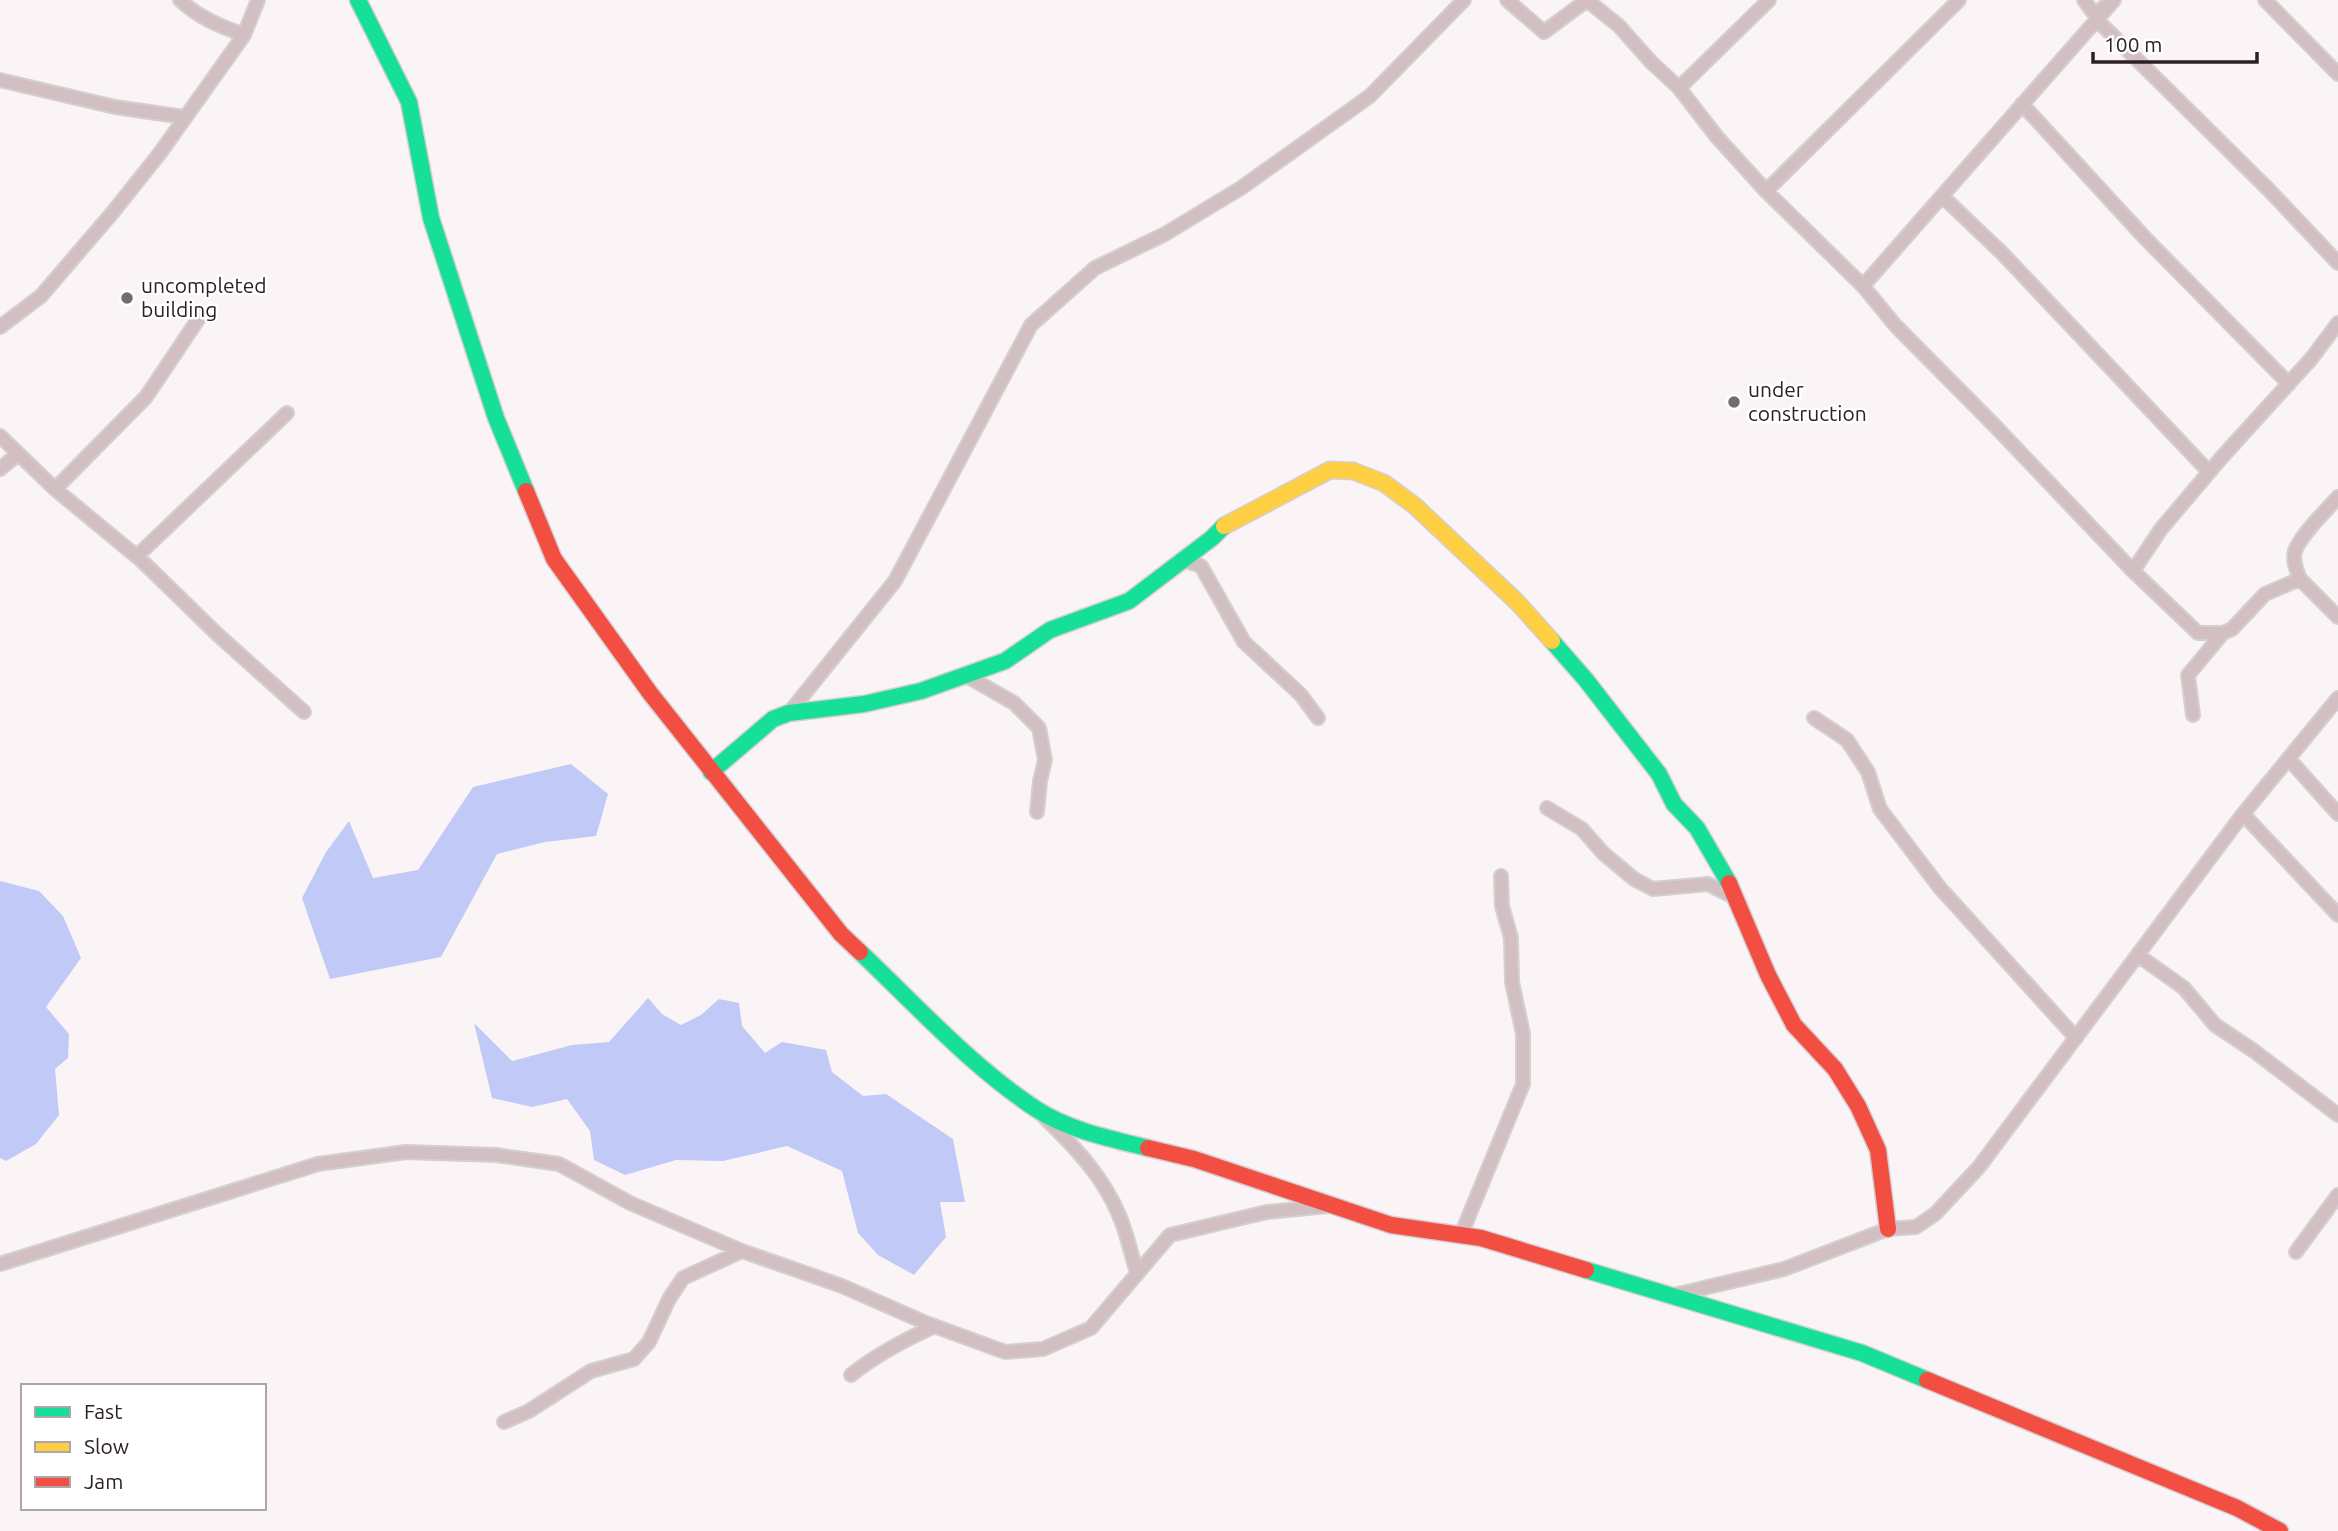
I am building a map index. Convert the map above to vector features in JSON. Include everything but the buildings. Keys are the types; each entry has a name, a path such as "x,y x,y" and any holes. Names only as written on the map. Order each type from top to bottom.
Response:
{"street":[{"path":"180,0 213,24 244,35"},
{"path":"0,327 41,296 160,153 244,35 258,0"},
{"path":"358,0 409,102 431,218 496,418 554,559 650,693 841,934 980,1065 1038,1110 1072,1144 1101,1181 1119,1215 1137,1273"},
{"path":"789,713 895,581 1031,325 1095,268 1165,234 1241,188 1370,96 1464,0"},
{"path":"1507,0 1544,32 1588,0 1619,26 1679,88 1717,137 1766,191 1863,286 1895,325 2133,571 2198,633 2223,634"},
{"path":"1679,88 1769,0"},
{"path":"2084,0 2095,15 2113,0"},
{"path":"1863,286 2113,0"},
{"path":"2265,0 2338,74"},
{"path":"1766,191 1956,1"},
{"path":"2097,20 2269,190 2338,263"},
{"path":"0,80 115,107 184,117"},
{"path":"2022,104 2145,239 2289,384"},
{"path":"1942,196 2002,253 2210,472"},
{"path":"55,489 146,397 201,315"},
{"path":"2133,571 2161,529 2289,384 2338,323"},
{"path":"136,556 287,413"},
{"path":"0,436 55,489 136,556 216,634 304,712"},
{"path":"0,469 18,454"},
{"path":"711,772 774,719 789,713 864,704 921,691 1005,661 1050,630 1129,601 1212,538 1227,523 1330,470 1353,471 1384,483 1415,506 1517,602 1586,680 1659,774 1674,804 1697,828 1718,861 1768,975 1794,1024 1835,1069 1858,1106 1878,1150 1888,1229"},
{"path":"2338,496 2303,538 2295,551 2294,561 2300,579 2338,617"},
{"path":"1184,560 1201,566 1244,642 1301,695 1318,718"},
{"path":"2193,715 2188,675 2223,634 2232,629 2265,594 2300,579"},
{"path":"965,675 1014,703 1039,729 1045,760 1037,812"},
{"path":"1670,1296 1784,1269 1888,1229 1916,1227 1935,1214 1979,1167 2243,814 2338,698"},
{"path":"1814,718 1847,740 1868,772 1880,809 1940,888 2076,1038"},
{"path":"2288,759 2338,814"},
{"path":"1547,808 1582,829 1603,853 1634,879 1653,889 1708,884 1736,898"},
{"path":"2243,814 2338,915"},
{"path":"1461,1235 1522,1084 1523,1034 1512,982 1511,938 1502,906 1501,876"},
{"path":"2139,956 2184,988 2216,1025 2338,1115"},
{"path":"1038,1110 1093,1134 1194,1159 1391,1225 1481,1238 1863,1353 2237,1508 2280,1531"},
{"path":"0,1264 318,1164 407,1152 496,1155 558,1164 631,1203 742,1251 842,1286 935,1326 1005,1352 1043,1349 1091,1328 1170,1235 1267,1212 1336,1205"},
{"path":"2296,1251 2338,1195"},
{"path":"503,1422 529,1411 591,1371 634,1359 649,1342 669,1299 683,1278 742,1251"},
{"path":"851,1375 871,1359 935,1326"}],"water":[{"path":"571,764 608,794 596,836 545,842 497,854 441,957 330,979 302,898 326,852 349,821 373,878 418,870 473,787"},
{"path":"0,881 39,891 63,916 81,958 46,1007 69,1034 68,1058 55,1069 59,1115 36,1144 6,1161 0,1158"},
{"path":"648,998 662,1014 681,1025 701,1015 719,999 739,1003 742,1026 765,1053 782,1042 826,1050 832,1072 863,1096 886,1094 953,1139 965,1202 940,1202 946,1237 914,1275 878,1255 858,1233 842,1171 787,1146 723,1161 676,1160 625,1175 594,1160 590,1131 567,1099 532,1107 492,1098 474,1023 512,1061 572,1045 609,1042"}],"traffic: fast":[{"path":"358,0 409,102 431,218 496,418 526,491"},
{"path":"711,772 773,719 789,713 864,704 921,691 1005,661 1050,630 1129,601 1224,526"},
{"path":"1552,641 1659,774 1674,804 1697,828 1729,883"},
{"path":"860,952 989,1074 1036,1109 1076,1128 1148,1148"},
{"path":"1586,1270 1862,1353 1927,1380"}],"traffic: slow":[{"path":"1224,526 1330,470 1353,471 1384,483 1415,506 1517,602 1552,641"}],"traffic: jam":[{"path":"526,491 554,559 650,693 841,934 860,952"},
{"path":"1729,883 1768,975 1794,1025 1835,1069 1858,1106 1878,1150 1888,1229"},
{"path":"1148,1148 1194,1159 1391,1225 1481,1238 1586,1270"},
{"path":"1927,1380 2237,1508 2280,1531"}],"place":[{"name":"uncompleted building","path":"127,298"},
{"name":"under construction","path":"1734,402"}]}
